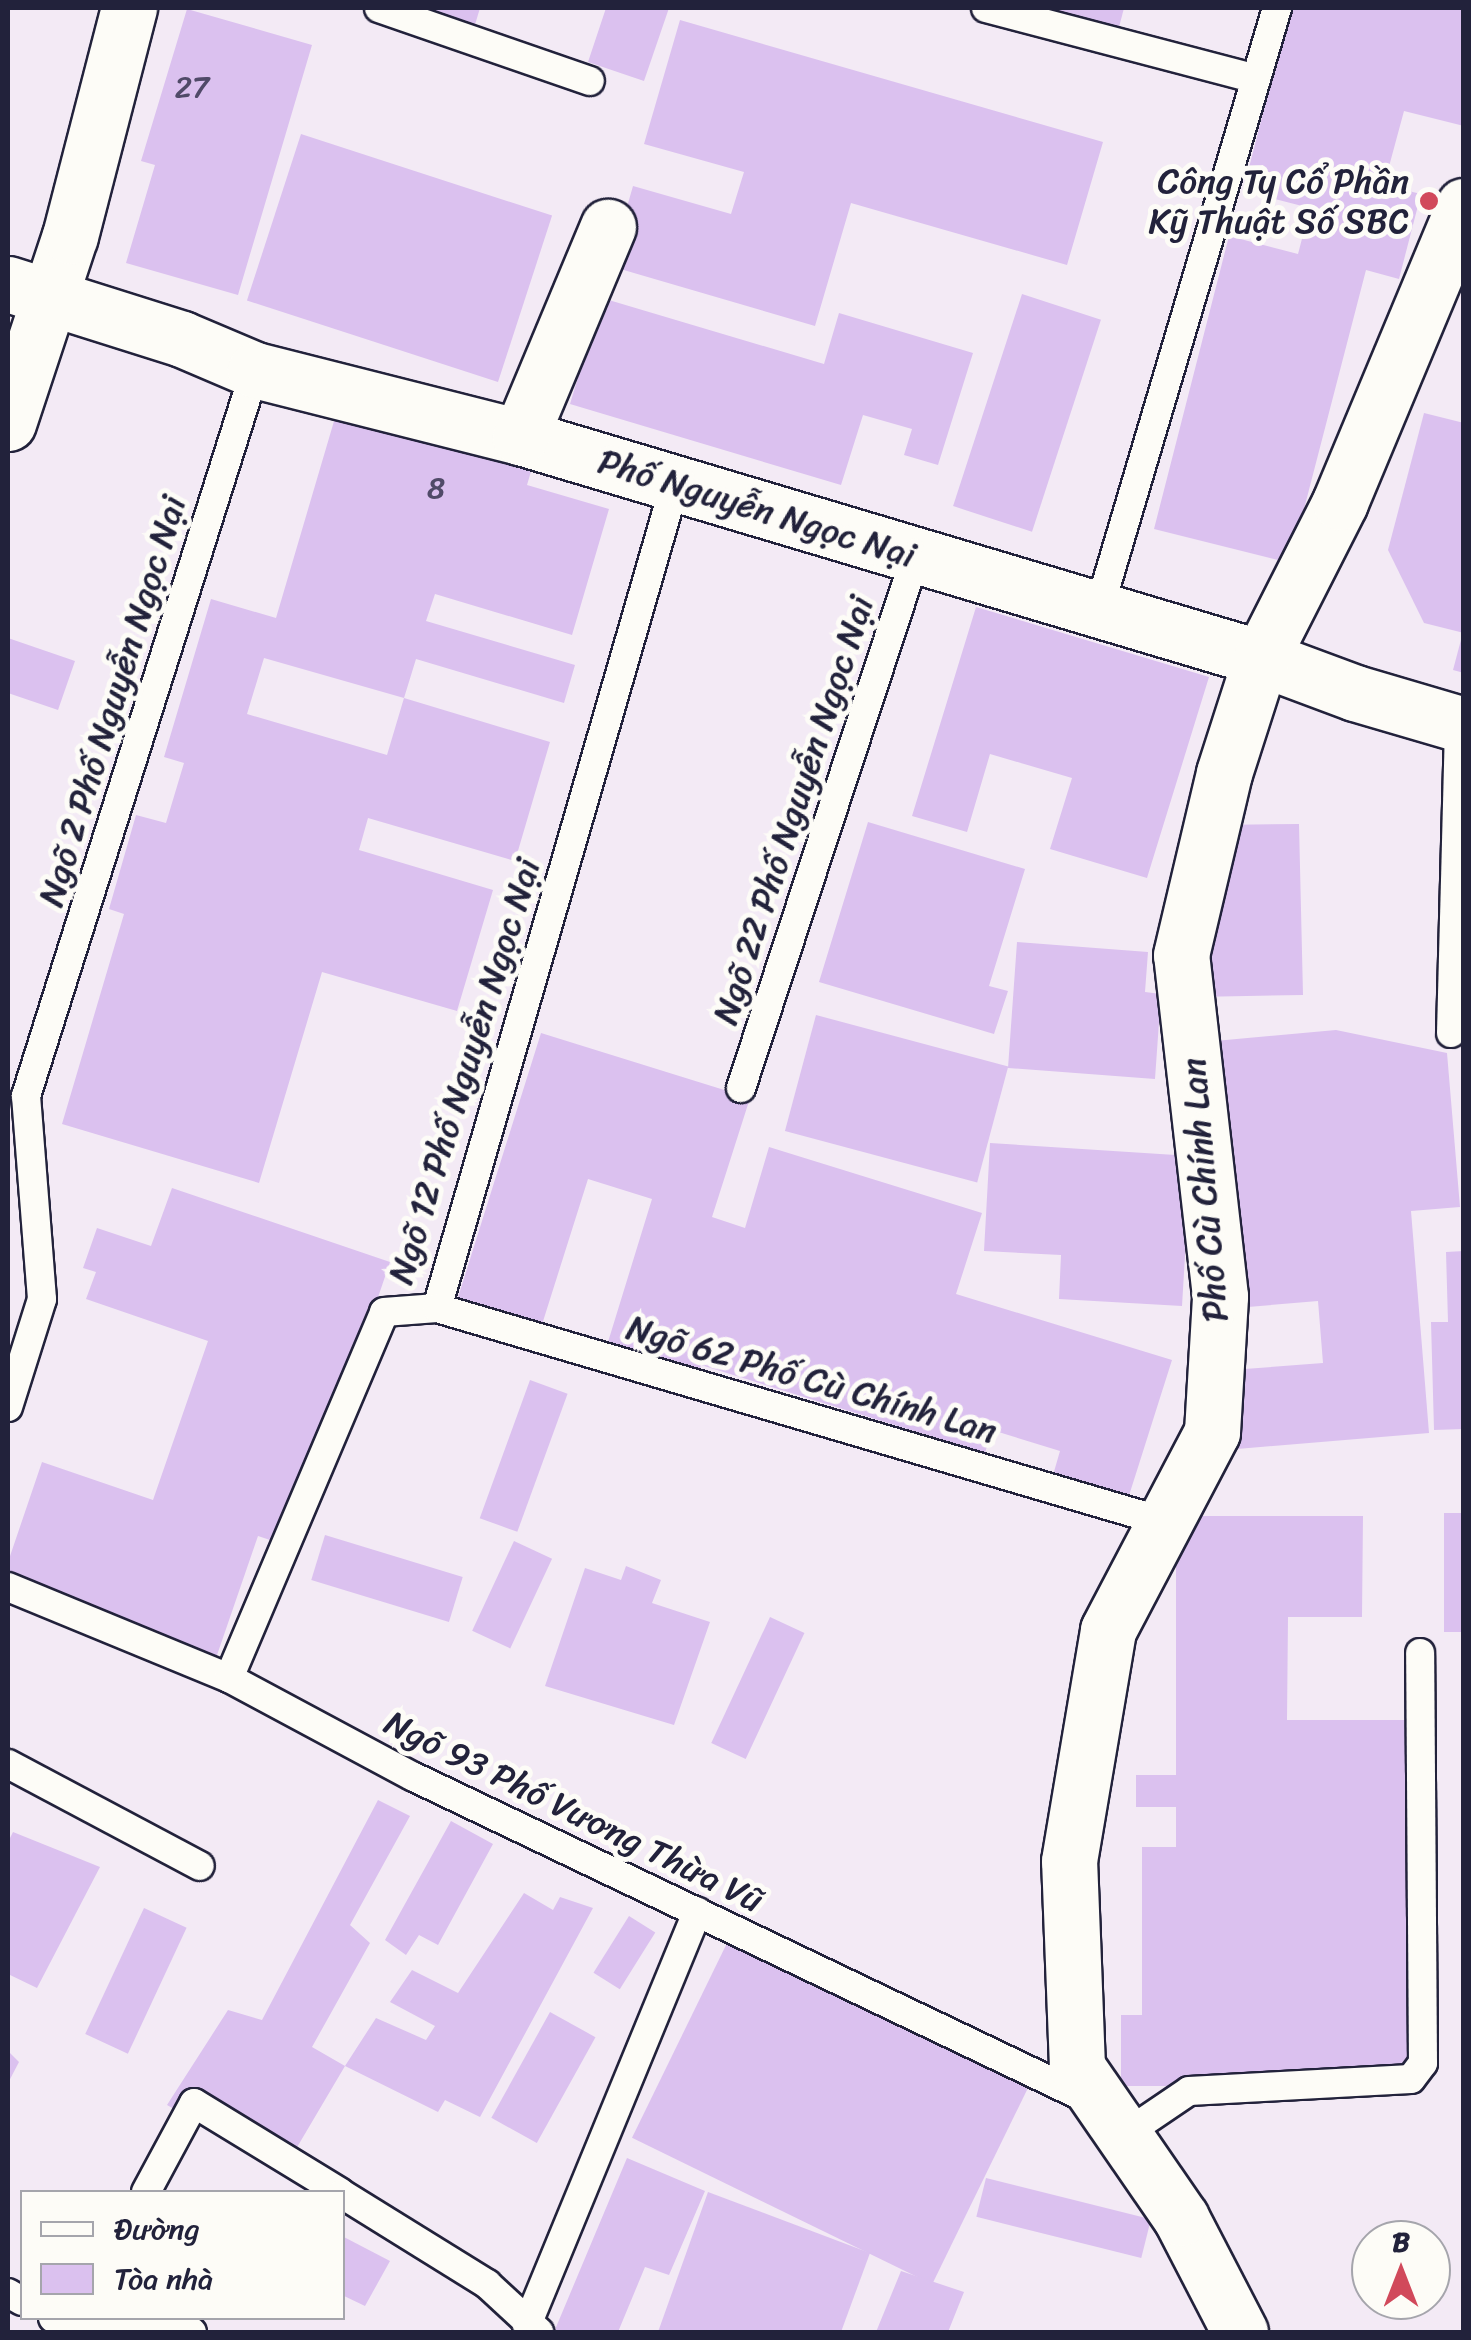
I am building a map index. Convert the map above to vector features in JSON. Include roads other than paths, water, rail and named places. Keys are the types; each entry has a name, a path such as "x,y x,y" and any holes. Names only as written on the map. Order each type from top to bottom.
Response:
{"street":[{"path":"8,423 29,290 129,8"},
{"name":"Phố Cù Chính Lan","path":"1240,2332 1181,2218 1077,2067 1069,1861 1108,1630 1212,1432 1220,1296 1181,955 1224,773 1261,658 1340,502 1464,206"},
{"path":"520,437 608,228"},
{"name":"Phố Nguyễn Ngọc Nại","path":"29,290 182,340 255,370 520,437 1261,658 1355,693 1461,724"}],"lane":[{"path":"379,8 590,81"},
{"path":"986,8 1256,79"},
{"path":"1100,610 1276,8"},
{"name":"Ngõ 2 Phố Nguyễn Ngọc Nại","path":"8,1407 42,1299 26,1096 255,370"},
{"name":"Ngõ 12 Phố Nguyễn Ngọc Nại","path":"229,1678 384,1312 437,1308 675,484"},
{"name":"Ngõ 22 Phố Nguyễn Ngọc Nại","path":"741,1088 916,555"},
{"path":"1451,1033 1461,724"},
{"name":"Ngõ 62 Phố Cù Chính Lan","path":"437,1308 1165,1522"},
{"name":"Ngõ 93 Phố Vương Thừa Vũ","path":"8,1587 229,1678 414,1777 696,1912 1115,2122"},
{"path":"1115,2122 1189,2091 1411,2079 1423,2063 1420,1653"},
{"path":"8,1764 200,1866"},
{"path":"345,2195 487,2284 532,2329 696,1912"},
{"path":"147,2190 194,2103 336,2190"},
{"path":"68,2321 192,2332"}],"place":[{"name":"Công Ty Cổ Phần Kỹ Thuật Số SBC","path":"1429,201"}]}
